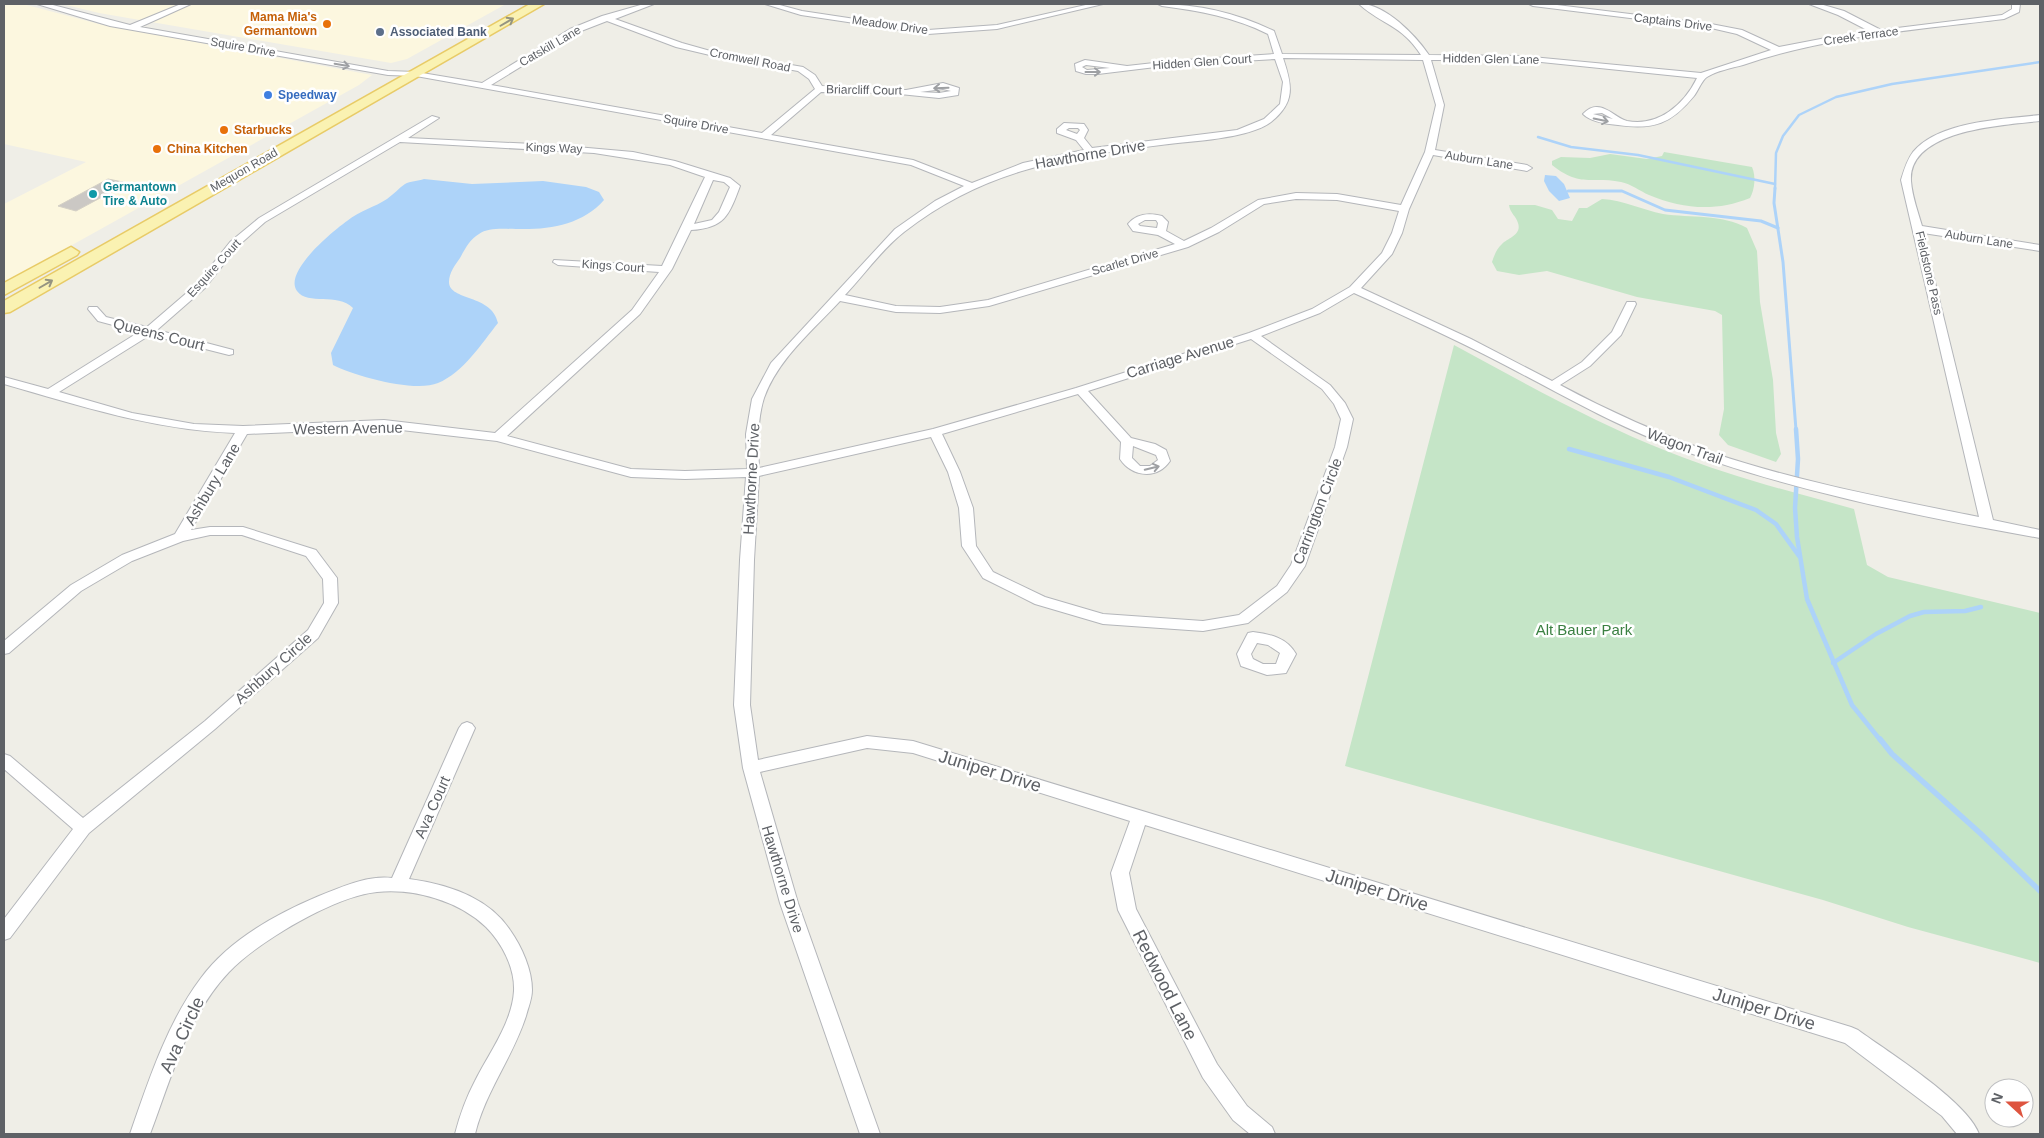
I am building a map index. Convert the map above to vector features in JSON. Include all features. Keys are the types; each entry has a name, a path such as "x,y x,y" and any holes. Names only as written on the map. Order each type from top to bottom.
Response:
{"main road":[{"path":"332,105 514,4"},
{"name":"Mequon Road","path":"4,308 538,4"},
{"path":"416,74 416,67 421,63 453,45 493,16"},
{"path":"312,132 396,71"},
{"path":"4,290 81,246 102,251"},
{"path":"4,297 41,269"}],"street":[{"name":"Squire Drive","path":"42,4 97,21 132,28 416,74 913,163 972,186"},
{"path":"132,28 187,4"},
{"name":"Catskill Lane","path":"483,86 573,31 605,18 650,4"},
{"name":"Meadow Drive","path":"769,4 801,13 928,32 997,27 1099,4"},
{"path":"1162,4 1209,10 1246,19 1271,33 1279,56"},
{"path":"1363,4 1400,26 1416,41 1427,58"},
{"name":"Captains Drive","path":"1533,4 1711,26 1739,32 1778,50"},
{"path":"1813,4 1841,13 1880,33"},
{"name":"Creek Terrace","path":"1702,76 1778,50 1831,39 2004,17 2016,10 2016,4"},
{"name":"Squire Drive","path":"71,12 143,23 396,71"},
{"name":"Cromwell Road","path":"605,18 679,45 714,54 800,69 812,77 818,89"},
{"name":"Hidden Glen Lane","path":"1279,56 1521,58 1702,76"},
{"name":"Hidden Glen Court","path":"1124,68 1279,56"},
{"name":"Hawthorne Drive","path":"870,1134 789,903 751,768 742,705 747,551 753,474 752,434 758,399 775,365 899,231 938,203 972,186 1026,165 1090,151 1204,138 1239,132 1267,121 1284,105 1287,82 1279,56"},
{"name":"Carriage Avenue","path":"753,474 935,432 1080,390 1186,354 1253,335 1316,311 1354,289 1387,254 1430,152 1440,105 1427,58"},
{"path":"1621,122 1652,124 1663,121 1700,84 1702,76"},
{"path":"764,136 818,89"},
{"name":"Briarcliff Court","path":"818,89 909,92"},
{"name":"Esquire Court","path":"48,393 150,330 201,286 234,244 262,220 396,139 435,118"},
{"name":"Fieldstone Pass","path":"1987,523 1906,180 1910,165 1919,151 1940,137 1964,129 2040,118"},
{"path":"1080,138 1090,151"},
{"name":"Kings Way","path":"396,139 430,144 606,151 666,162 727,180 734,186 722,218 710,226 688,227"},
{"name":"Auburn Lane","path":"1430,152 1527,168"},
{"path":"498,436 636,312 655,289 688,227 710,176"},
{"name":"Scarlet Drive","path":"838,297 896,309 940,310 989,303 1184,245 1215,230 1261,202 1296,196 1337,197 1404,210"},
{"name":"Auburn Lane","path":"1919,229 2040,248"},
{"path":"1161,232 1184,245"},
{"name":"Kings Court","path":"558,262 667,269"},
{"name":"Wagon Trail","path":"1354,289 1448,331 1553,385 1606,415 1740,466 1813,486 2040,534"},
{"path":"1553,385 1586,364 1617,333 1631,304"},
{"name":"Queens Court","path":"93,309 102,319 229,352"},
{"name":"Carrington Circle","path":"935,432 954,472 966,508 969,546 988,575 1040,601 1103,619 1202,626 1243,619 1282,589 1298,566 1341,447 1347,419 1340,403 1326,387 1253,335"},
{"name":"Western Avenue","path":"4,380 130,416 194,428 243,430 384,424 498,436 631,474 753,474"},
{"path":"1080,390 1127,441"},
{"name":"Ashbury Lane","path":"4,649 76,588 126,558 180,537 243,430"},
{"name":"Ashbury Circle","path":"83,828 210,726 313,634 331,603 330,578 312,553 243,531 210,531 180,537"},
{"path":"1243,619 1253,637"},
{"name":"Ava Court","path":"397,886 467,728"},
{"name":"Juniper Drive","path":"751,768 867,742 913,748 1851,1036 1949,1109 1969,1134"},
{"path":"4,760 83,828 4,932"},
{"name":"Redwood Lane","path":"1140,817 1120,873 1127,910 1210,1071 1240,1113 1265,1134"},
{"name":"Ava Circle","path":"140,1134 182,1028 200,995 222,967 262,934 316,903 375,884 425,887 463,899 495,922 515,951 523,990 513,1030 468,1114 465,1134"}],"shaded area":[{"path":"4,4 23,4 99,24 372,75 359,85 4,283 4,204 86,162 4,144"},
{"path":"62,4 506,4 407,59 391,63 99,13"}],"green space":[{"path":"1664,152 1752,167 1754,182 1750,198 1712,207 1687,206 1662,200 1621,182 1571,177 1552,165 1552,161 1561,157 1590,158 1610,154 1647,159 1662,156"},
{"path":"1602,199 1618,201 1663,214 1727,220 1747,228 1757,251 1760,302 1773,380 1776,433 1781,454 1776,462 1728,445 1719,435 1724,409 1722,315 1715,311 1637,297 1547,271 1519,275 1497,271 1492,262 1496,252 1502,244 1514,236 1519,227 1509,205 1535,205 1552,210 1558,219 1572,221 1579,208 1587,208"},
{"name":"Alt Bauer Park","path":"1454,345 1533,388 1641,441 1692,461 1738,476 1854,509 1867,565 1888,577 2040,613 2040,963 1345,766"}],"water":[{"path":"1545,175 1556,176 1564,184 1570,198 1559,201 1549,191 1544,181"},
{"path":"424,179 472,184 543,181 586,187 599,192 604,200 586,215 564,224 528,229 492,229 476,236 468,244 453,269 449,282 451,288 456,292 488,307 498,323 464,365 447,378 428,386 400,385 355,374 333,365 331,353 353,308 339,301 308,298 297,291 295,283 297,273 303,263 340,226 357,214 387,199 405,184"}],"building":[{"name":"Germantown Tire & Auto","path":"108,179 128,183 76,211 58,206"}],"waterway":[{"path":"1775,189 1776,153 1783,136 1799,115 1836,97 1892,84 2040,62"},
{"path":"1538,137 1571,147 1638,155 1775,184"},
{"path":"1775,188 1774,203 1778,228"},
{"path":"1568,191 1622,191 1665,210 1761,221 1778,228"},
{"path":"1778,228 1783,262 1796,430"},
{"path":"1796,429 1798,459 1795,508 1797,537 1807,599 1834,662"},
{"path":"1569,449 1669,477 1756,510 1776,524 1799,556"},
{"path":"1834,662 1876,634 1910,616 1924,612 1965,611 1981,607"},
{"path":"1834,662 1852,705 1881,741"},
{"path":"1880,739 1892,754 1980,833 2040,891"}],"place":[{"name":"Mama Mia's Germantown","path":"327,24"},
{"name":"Associated Bank","path":"380,32"},
{"name":"Speedway","path":"268,95"},
{"name":"Starbucks","path":"224,130"},
{"name":"China Kitchen","path":"157,149"},
{"name":"Germantown Tire & Auto","path":"93,194"}]}
